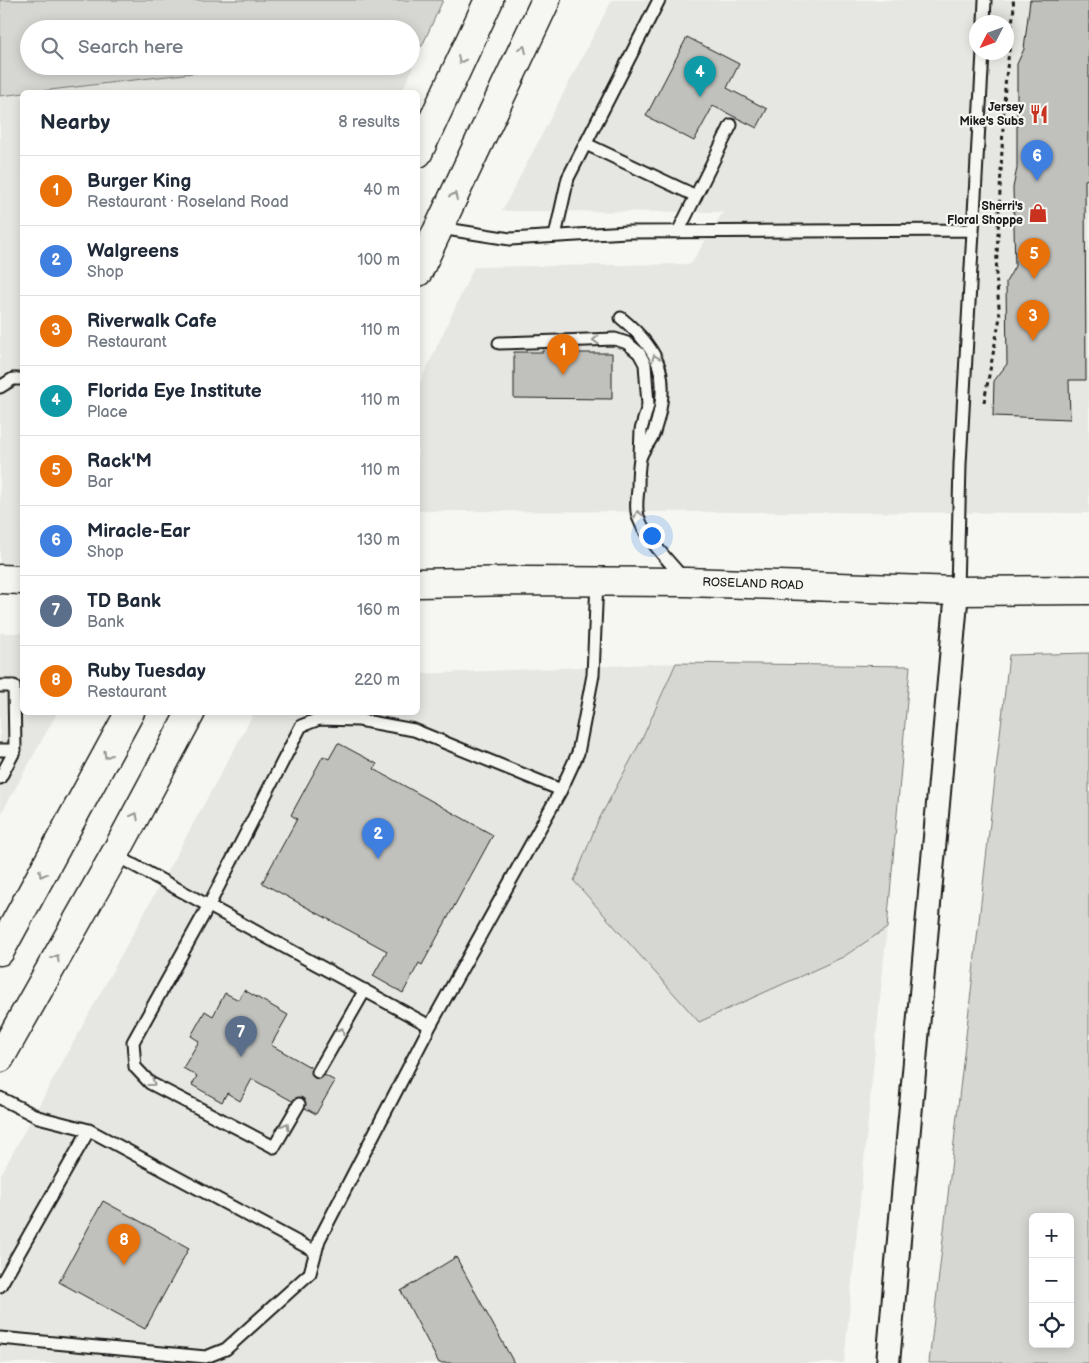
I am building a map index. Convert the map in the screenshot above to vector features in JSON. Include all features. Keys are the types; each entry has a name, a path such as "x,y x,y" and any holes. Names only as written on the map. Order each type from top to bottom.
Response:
{"main road":[{"path":"420,149 489,0"},
{"path":"420,268 546,0"},
{"path":"0,579 20,580"},
{"name":"ROSELAND ROAD","path":"420,583 598,581 957,591 1089,590"},
{"path":"2,943 128,715"},
{"path":"0,1058 115,854 189,715"}],"street":[{"path":"888,1363 957,591"}],"lane":[{"path":"555,236 568,178 659,0"},
{"path":"984,15 985,0"},
{"path":"957,591 964,401 982,60"},
{"path":"678,232 731,125"},
{"path":"586,144 696,196"},
{"path":"440,228 510,239 627,232 973,230"},
{"path":"621,318 651,348 662,374 663,396 659,417 654,435 640,457"},
{"path":"498,343 615,340 627,343 639,353 645,364 648,405 641,430 636,508 646,532 686,582"},
{"path":"0,387 13,379 20,378"},
{"path":"0,1338 206,1356 226,1349 310,1272 319,1240 430,1026 560,790 578,753 593,675 598,581"},
{"path":"0,686 14,686 14,750 0,778"},
{"path":"299,1104 274,1147 150,1084 135,1067 133,1042 209,905 301,726 319,719 359,720 414,730 560,790"},
{"path":"0,750 14,750"},
{"path":"115,854 430,1026"},
{"path":"318,1072 365,990"},
{"path":"0,1098 38,1117 89,1130 316,1252"},
{"path":"0,1286 89,1130"}],"path":[{"path":"964,401 985,402 1000,317 996,275 1005,86 1014,7 1013,0"}],"shaded area":[{"path":"0,0 443,0 422,46 420,46 420,20 20,20 20,75 176,75 50,90 20,90 20,94 0,96"},
{"path":"612,0 1089,0 1089,513 420,511 420,383 474,267 691,264 723,212 502,211"},
{"path":"174,75 409,75 403,90 47,90"},
{"path":"20,93 20,565 0,564 0,96"},
{"path":"0,633 20,633 20,715 56,715 0,816"},
{"path":"1089,653 1089,1363 929,1363 1009,655"},
{"path":"676,663 642,739 597,823 574,881 699,1021 843,957 887,928 844,1363 0,1363 0,1176 253,715 420,715 420,674"},
{"path":"676,663 910,666 887,928 843,957 699,1022 574,881 597,823 642,739"}],"building":[{"path":"1030,0 1089,0 1089,179 1085,180 1086,380 1069,380 1070,419 993,416 994,381 1007,364 1006,282 1015,266 1013,188 1017,168 1017,64 1024,49"},
{"path":"687,37 739,64 727,88 767,109 757,128 713,106 694,141 646,116"},
{"path":"543,348 571,348 571,353 612,353 612,399 514,398 514,352 543,352"},
{"path":"338,743 377,764 374,769 493,835 422,965 419,963 403,993 373,976 387,951 262,883 297,819 291,815 323,756 329,759"},
{"path":"244,990 288,1015 271,1045 335,1081 316,1114 252,1079 240,1101 227,1093 222,1102 192,1085 197,1076 183,1068 199,1041 191,1036 205,1011 213,1016 225,993 239,1000"},
{"path":"103,1201 189,1248 145,1329 59,1282"},
{"path":"456,1257 514,1363 439,1363 401,1291"}],"place":[{"name":"Florida Eye Institute","path":"700,97"},
{"name":"Jersey Mike's Subs","path":"1039,114"},
{"name":"Miracle-Ear","path":"1037,181"},
{"name":"Sherri's Floral Shoppe","path":"1038,213"},
{"name":"Rack'M","path":"1034,279"},
{"name":"Riverwalk Cafe","path":"1033,341"},
{"name":"Burger King","path":"563,375"},
{"name":"Walgreens","path":"378,859"},
{"name":"TD Bank","path":"241,1057"},
{"name":"Ruby Tuesday","path":"124,1265"}]}
